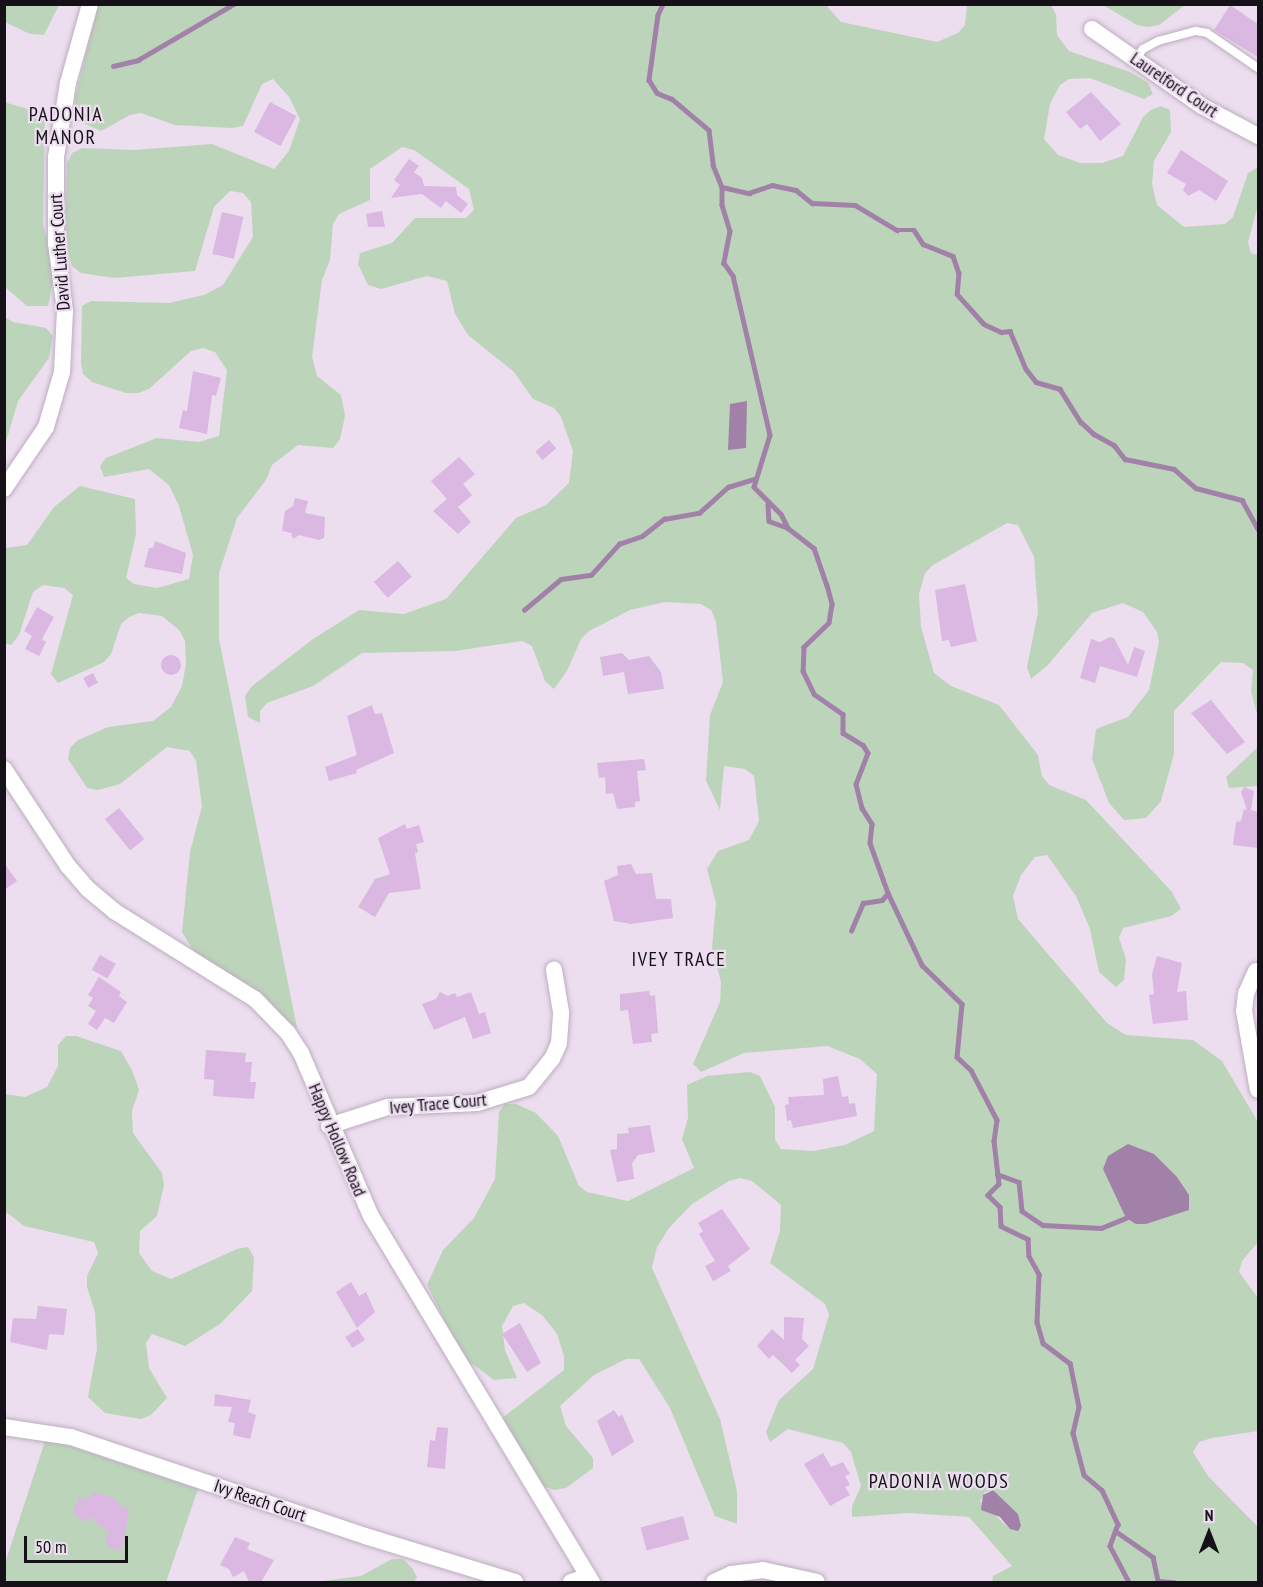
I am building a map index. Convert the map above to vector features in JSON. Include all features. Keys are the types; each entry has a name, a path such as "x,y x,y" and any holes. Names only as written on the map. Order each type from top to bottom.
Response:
{"street":[{"name":"David Luther Court","path":"4,489 46,427 62,372 65,311 56,243 56,157 68,83 90,4"},
{"name":"Laurelford Court","path":"1092,29 1202,106 1258,136"},
{"name":"Happy Hollow Road","path":"4,769 68,866 88,889 114,911 255,999 274,1016 301,1053 329,1126 371,1216 590,1579"},
{"name":"Ivey Trace Court","path":"329,1126 388,1107 477,1103 529,1087 552,1059 559,1043 561,1012 554,970"},
{"path":"1257,971 1248,987 1244,1011 1258,1090"},
{"name":"Ivy Reach Court","path":"4,1427 64,1434 515,1582"},
{"path":"714,1582 731,1574 763,1570 817,1582"},
{"path":"571,1582 590,1579"}],"lane":[{"path":"1135,60 1143,49 1158,41 1196,31 1207,33 1258,68"}],"green space":[{"path":"825,4 841,22 937,42 958,33 965,25 967,5 1051,5 1056,14 1057,35 1069,51 1130,72 1148,83 1153,94 1144,99 1090,78 1069,79 1060,85 1050,104 1044,139 1058,155 1080,163 1102,163 1123,156 1143,117 1151,110 1161,106 1170,110 1171,132 1154,161 1152,184 1157,205 1184,227 1225,224 1233,217 1248,173 1258,167 1258,205 1248,242 1251,253 1258,255 1258,717 1251,692 1253,670 1243,663 1221,662 1174,711 1174,754 1161,801 1146,818 1124,820 1109,803 1092,759 1096,729 1128,717 1149,690 1159,642 1157,632 1143,612 1123,603 1092,613 1048,665 1031,679 1027,667 1038,612 1034,557 1018,525 1007,523 933,565 925,573 919,594 921,627 934,673 951,686 999,705 1038,755 1042,776 1049,785 1086,800 1172,892 1181,909 1171,916 1123,928 1119,938 1126,959 1124,980 1116,987 1099,972 1090,929 1076,896 1047,855 1035,857 1021,875 1013,896 1018,919 1107,1023 1126,1035 1193,1040 1222,1061 1258,1122 1258,1242 1242,1261 1239,1272 1258,1298 1258,1431 1199,1442 1193,1452 1208,1476 1258,1527 1258,1582 992,1582 993,1576 1012,1566 969,1517 909,1513 852,1517 852,1506 861,1486 851,1452 843,1443 788,1429 770,1442 766,1432 779,1400 813,1369 829,1315 825,1304 770,1263 780,1231 781,1205 752,1181 740,1178 729,1181 692,1204 669,1228 657,1247 652,1268 720,1419 737,1491 737,1524 715,1516 670,1408 639,1359 626,1359 594,1375 560,1406 566,1426 593,1458 593,1468 566,1488 554,1490 543,1486 501,1419 564,1370 564,1356 557,1334 542,1315 524,1303 513,1306 502,1326 505,1350 517,1378 494,1380 462,1356 427,1285 443,1250 474,1218 495,1179 499,1112 505,1104 516,1104 536,1113 558,1136 579,1186 587,1192 628,1201 694,1168 682,1139 688,1118 687,1085 707,1076 750,1072 760,1076 775,1107 775,1140 781,1149 813,1151 845,1145 874,1131 877,1074 860,1059 827,1046 744,1053 701,1072 693,1064 720,1002 721,982 712,948 716,903 707,869 718,851 749,840 759,821 754,776 745,769 724,766 720,810 706,781 710,715 723,682 716,622 711,610 701,604 665,602 630,610 589,631 581,639 567,671 554,689 545,681 532,646 522,641 455,651 362,653 313,686 267,703 260,711 260,723 248,717 245,696 252,686 313,639 359,610 404,614 446,599 516,518 546,505 569,483 573,451 561,417 554,408 533,399 514,372 468,335 455,314 447,281 427,276 381,289 368,285 358,264 360,253 392,243 415,218 466,218 474,210 469,189 414,150 402,147 370,169 370,200 339,214 333,224 330,260 322,280 312,357 317,376 341,395 345,416 340,439 333,448 298,445 272,465 266,480 237,518 219,573 219,639 297,1028 193,950 182,932 190,852 202,806 196,761 190,751 167,747 120,784 98,790 87,788 68,759 70,748 78,740 108,727 153,721 171,707 182,686 186,664 185,641 179,630 162,616 139,613 129,617 121,624 111,654 104,662 58,683 51,674 73,595 64,588 43,585 33,592 19,635 11,645 5,643 5,548 27,545 54,507 80,486 135,499 136,534 126,578 134,584 157,588 189,579 193,555 179,506 169,485 149,469 104,477 100,466 106,458 157,438 199,442 219,436 227,370 215,352 203,348 191,351 149,389 138,393 126,393 92,382 83,374 81,363 82,306 91,301 169,303 204,295 223,285 253,237 251,202 243,193 230,191 214,207 195,271 114,278 81,273 72,266 65,242 67,163 72,153 82,148 134,150 212,144 274,169 289,151 300,119 289,97 273,79 262,84 243,126 232,128 175,125 141,113 130,115 101,131 78,121 75,99 98,5","holes":["993,1490 1018,1514 1010,1529 980,1501 985,1492"]},
{"path":"4,5 59,5 44,35 30,34 5,22"},
{"path":"1103,5 1185,5 1159,25 1148,27 1137,25"},
{"path":"4,102 45,114 43,224 55,271 48,306 27,306 5,287"},
{"path":"5,317 13,322 46,328 53,336 49,358 18,401 5,445"},
{"path":"1258,747 1258,786 1229,788 1226,777"},
{"path":"66,1036 76,1036 121,1051 132,1070 139,1090 132,1111 133,1133 162,1173 164,1185 157,1216 140,1231 139,1253 152,1271 171,1279 237,1249 248,1247 254,1257 252,1291 220,1324 185,1346 152,1334 146,1343 149,1368 167,1398 151,1415 141,1419 105,1413 88,1397 97,1349 95,1312 87,1287 87,1276 98,1253 94,1242 24,1226 6,1212 5,1094 25,1097 47,1087 58,1066 58,1045"},
{"path":"46,1438 198,1489 166,1582 5,1582 5,1563"},
{"path":"392,1559 403,1559 412,1568 417,1577 414,1582 316,1582 361,1576"}],"shaded area":[{"path":"747,401 746,448 728,450 730,404"},
{"path":"1128,1144 1154,1154 1177,1177 1189,1195 1189,1210 1146,1224 1136,1224 1126,1218 1103,1169 1108,1156"},
{"path":"993,1490 1018,1514 1021,1526 1018,1531 1010,1529 1000,1517 981,1510 983,1495"}],"building":[{"path":"1230,5 1258,24 1258,57 1214,30"},
{"path":"1091,92 1121,124 1100,141 1087,124 1080,129 1066,112"},
{"path":"270,102 296,116 281,146 254,132"},
{"path":"1181,150 1228,181 1216,201 1199,190 1188,196 1183,190 1186,184 1167,173"},
{"path":"409,159 419,166 414,172 422,178 424,186 456,187 457,195 468,204 461,213 446,201 441,208 422,194 391,198 400,185 394,180"},
{"path":"382,211 385,227 368,227 366,214"},
{"path":"222,212 243,217 234,259 212,254"},
{"path":"193,371 221,378 216,396 212,395 207,434 179,428 183,410 187,411"},
{"path":"549,440 556,448 543,460 535,452"},
{"path":"459,457 475,474 463,484 472,495 458,507 471,522 458,534 433,511 447,499 431,481"},
{"path":"295,498 308,501 305,513 325,517 324,538 319,540 299,535 293,539 291,533 282,531 285,511 293,506"},
{"path":"155,541 186,553 182,574 144,567 149,548 153,548"},
{"path":"398,561 412,577 388,598 374,582"},
{"path":"965,584 977,641 951,647 949,640 942,641 935,590"},
{"path":"37,607 54,617 42,639 46,642 39,656 25,649 32,636 24,631"},
{"path":"1110,637 1114,638 1128,665 1134,647 1145,651 1137,677 1100,666 1095,683 1080,678 1091,639 1100,642"},
{"path":"622,653 629,660 649,656 661,672 664,689 628,694 624,672 603,676 600,657"},
{"path":"167,655 175,655 181,661 181,669 175,675 167,675 161,669 161,661"},
{"path":"93,673 98,683 88,688 83,678"},
{"path":"1211,700 1245,742 1227,754 1191,713"},
{"path":"372,705 375,714 382,713 394,753 356,770 357,773 329,781 325,767 357,755 347,716"},
{"path":"644,759 646,770 637,771 640,801 635,802 635,807 617,809 613,793 606,794 605,777 599,778 597,763"},
{"path":"1244,787 1254,791 1251,810 1258,812 1258,848 1233,845 1236,822 1241,821 1244,809 1247,810 1241,792"},
{"path":"119,808 144,839 130,850 105,819"},
{"path":"405,824 407,829 419,825 424,842 416,844 418,852 415,853 421,889 389,893 375,917 358,907 375,879 390,874 378,838"},
{"path":"4,863 17,881 4,890"},
{"path":"631,864 636,874 652,873 656,899 671,899 673,918 631,924 614,921 604,881 618,875 617,866"},
{"path":"100,955 116,964 108,979 92,970"},
{"path":"1157,956 1182,963 1177,992 1186,991 1188,1020 1153,1024 1149,995 1154,994 1152,974"},
{"path":"99,977 121,992 119,996 127,1002 114,1023 105,1018 97,1030 88,1024 96,1011 88,1006 93,998 88,995"},
{"path":"649,991 650,996 655,995 658,1033 651,1034 652,1042 633,1044 628,1010 620,1011 620,994"},
{"path":"440,992 448,996 455,993 457,997 471,992 479,1014 485,1012 491,1033 473,1039 465,1017 434,1030 422,1004 436,999"},
{"path":"206,1050 246,1053 245,1062 252,1062 250,1082 256,1082 254,1099 213,1096 214,1080 204,1079"},
{"path":"838,1076 842,1097 848,1096 849,1104 855,1103 857,1116 793,1128 791,1120 787,1121 785,1105 789,1104 788,1097 824,1095 823,1079"},
{"path":"650,1125 655,1152 638,1155 632,1163 634,1179 617,1182 610,1150 617,1149 617,1134 629,1133 628,1128"},
{"path":"722,1209 750,1249 728,1266 731,1271 713,1281 705,1266 715,1261 699,1234 703,1231 698,1223"},
{"path":"351,1282 359,1296 366,1292 375,1312 357,1328 336,1292"},
{"path":"38,1306 67,1309 64,1335 49,1334 47,1350 10,1342 13,1318 36,1319"},
{"path":"784,1317 804,1318 802,1339 809,1346 795,1360 800,1365 792,1373 773,1355 769,1359 757,1346 772,1329 784,1340"},
{"path":"520,1323 541,1363 527,1372 502,1334"},
{"path":"358,1329 365,1340 352,1348 345,1337"},
{"path":"215,1394 251,1400 248,1412 256,1415 250,1439 233,1435 235,1423 228,1422 232,1407 214,1406"},
{"path":"614,1410 619,1417 622,1414 634,1442 612,1456 597,1421"},
{"path":"437,1427 448,1428 445,1469 427,1467 430,1440 435,1441"},
{"path":"823,1453 831,1467 843,1462 850,1474 845,1476 850,1485 845,1487 850,1495 830,1506 804,1464"},
{"path":"95,1492 119,1500 117,1504 129,1509 124,1542 119,1551 110,1548 105,1539 109,1530 99,1527 94,1517 85,1522 73,1513 79,1497 86,1499"},
{"path":"683,1516 689,1539 647,1551 640,1527"},
{"path":"235,1537 250,1543 247,1549 274,1560 261,1582 249,1582 244,1571 233,1577 229,1569 220,1565"}],"waterway":[{"path":"113,66 138,60 234,4"},
{"path":"663,4 658,15 649,80 657,93 672,99 709,130 713,165 722,187 722,205 730,231 724,263 733,276 770,435 754,487 781,514 788,528"},
{"path":"722,187 749,193 772,185 796,190 812,203 855,205 897,230 914,230 923,244 953,256 959,273 957,294 984,324 1001,332 1010,331 1026,369 1036,382 1060,389 1081,422 1094,434 1114,445 1125,459 1174,469 1196,488 1242,500 1258,529"},
{"path":"524,610 561,579 591,575 619,544 642,536 664,519 699,513 728,487 754,479"},
{"path":"768,504 769,521 788,528 814,548 827,585 832,604 829,623 804,647 803,671 814,694 843,714 843,733 863,745 868,753 856,784 862,808 872,824 870,843 888,893 922,965 962,1004 957,1057 971,1070 997,1120 994,1141 999,1184 988,1195 1000,1207 1001,1226 1028,1239 1029,1256 1039,1274 1037,1322 1043,1343 1070,1363 1079,1407 1073,1433 1084,1475 1102,1490 1118,1524 1110,1546 1129,1582"},
{"path":"851,931 863,903 882,900 888,893"},
{"path":"997,1174 1019,1182 1022,1211 1043,1225 1101,1228 1126,1218"},
{"path":"1117,1532 1153,1557 1158,1581 1174,1582"}],"district":[{"name":"PADONIA MANOR","path":"66,126"},
{"name":"IVEY TRACE","path":"679,959"},
{"name":"PADONIA WOODS","path":"939,1481"}]}
